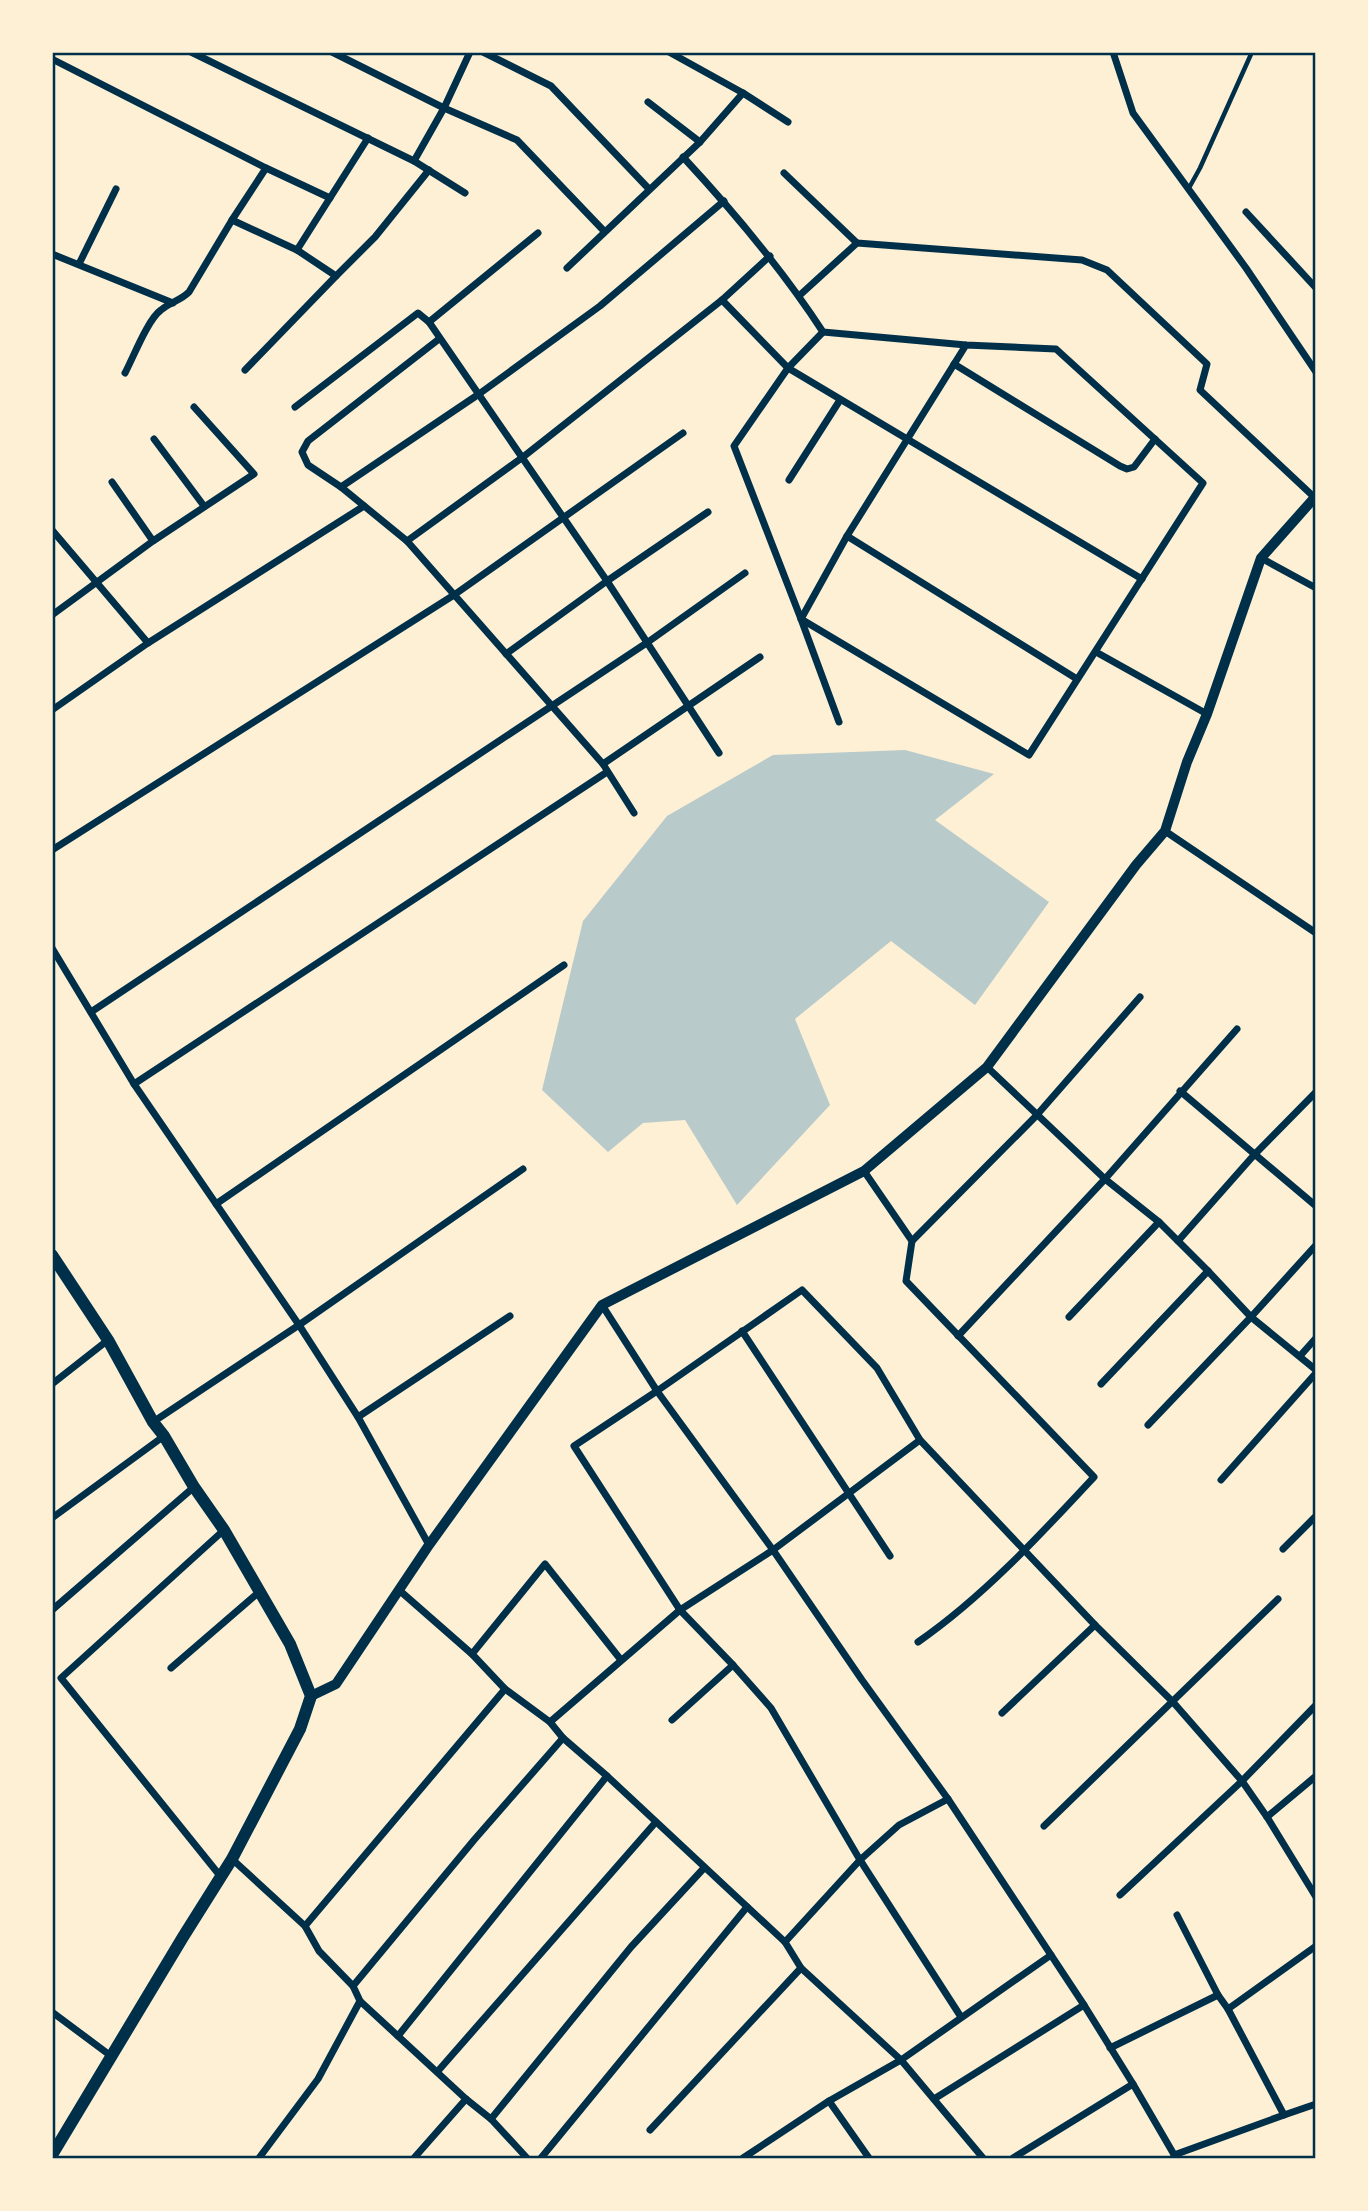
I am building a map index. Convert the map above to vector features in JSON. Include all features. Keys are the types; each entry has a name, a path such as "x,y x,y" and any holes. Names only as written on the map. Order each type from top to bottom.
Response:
{"main road":[{"path":"52,2155 183,1937 222,1878 300,1729 311,1696 290,1644 224,1530 153,1422 108,1340 53,1255"}],"street":[{"path":"191,52 414,161 465,192"},
{"path":"332,52 444,108 517,140 604,231"},
{"path":"414,161 444,108 470,52"},
{"path":"669,52 743,93 788,122"},
{"path":"1113,52 1133,113 1246,268 1315,372"},
{"path":"488,54 551,86 649,189"},
{"path":"52,59 330,198"},
{"path":"567,268 699,142 743,93"},
{"path":"648,102 699,142"},
{"path":"297,250 368,138"},
{"path":"683,157 770,256 800,295 823,332"},
{"path":"125,373 152,320 160,310 181,300 189,292 267,168"},
{"path":"245,370 375,237 429,170"},
{"path":"311,1696 336,1684 429,1545 602,1305 864,1171 987,1067 1164,831 1261,558 1315,496 1200,390 1207,364 1107,270 1082,260 857,243 784,173"},
{"path":"79,264 116,189"},
{"path":"341,487 479,394 600,306 724,201"},
{"path":"1246,212 1315,288"},
{"path":"232,220 297,250 336,276"},
{"path":"429,322 538,233"},
{"path":"800,295 857,243"},
{"path":"52,254 173,303"},
{"path":"407,541 523,457 722,300 770,256"},
{"path":"722,300 788,368 1142,579"},
{"path":"295,407 418,313 429,322 565,518 719,752"},
{"path":"801,619 1029,755 1203,483 1056,349 966,345 823,332"},
{"path":"823,332 788,368 734,446 839,722"},
{"path":"439,339 308,440 302,452 308,465 341,487 407,541 603,764 634,813"},
{"path":"801,619 847,536 966,345"},
{"path":"954,364 1121,467 1134,467 1155,439"},
{"path":"789,480 840,400"},
{"path":"52,615 153,541 254,474 194,407"},
{"path":"52,850 454,595 683,433"},
{"path":"154,439 204,506"},
{"path":"112,482 153,541"},
{"path":"52,710 148,643 365,506"},
{"path":"506,654 708,512"},
{"path":"52,530 148,643"},
{"path":"847,536 1077,680"},
{"path":"1261,558 1315,588"},
{"path":"91,1012 648,642 745,573"},
{"path":"1096,652 1207,714"},
{"path":"603,764 760,657"},
{"path":"134,1084 607,772"},
{"path":"1164,831 1315,933"},
{"path":"52,948 134,1084 299,1325 358,1417 429,1545"},
{"path":"216,1204 564,965"},
{"path":"918,1642 1025,1551 1094,1477 906,1281 912,1241 1036,1116 1139,997"},
{"path":"958,1336 1105,1179 1237,1029"},
{"path":"987,1067 1105,1179 1159,1222 1251,1317 1300,1356 1315,1372 1221,1480"},
{"path":"1180,1091 1315,1206"},
{"path":"1178,1241 1315,1093"},
{"path":"153,1422 299,1325 523,1169"},
{"path":"864,1171 912,1241"},
{"path":"1069,1317 1159,1222"},
{"path":"1148,1425 1315,1245"},
{"path":"1101,1384 1208,1270"},
{"path":"961,2017 860,1860 771,1708 680,1610 573,1446 802,1290 877,1368 920,1440 1095,1625 1173,1702 1242,1781 1268,1817 1315,1897"},
{"path":"602,1305 657,1391 773,1550 854,1669 948,1799 1084,2005 1175,2157 1315,2104"},
{"path":"358,1417 510,1316"},
{"path":"742,1331 890,1556"},
{"path":"1300,1356 1315,1338"},
{"path":"52,1384 108,1340"},
{"path":"52,1518 164,1436"},
{"path":"550,1722 680,1610 773,1550 920,1440"},
{"path":"52,1610 194,1487"},
{"path":"1283,1549 1315,1516"},
{"path":"222,1878 61,1678 224,1530"},
{"path":"472,1654 545,1564 621,1660"},
{"path":"399,1590 472,1654 505,1689 550,1722 563,1738 785,1942 801,1968 901,2060 983,2158"},
{"path":"171,1668 259,1592"},
{"path":"1045,1826 1278,1599"},
{"path":"1002,1713 1095,1625"},
{"path":"672,1720 733,1665"},
{"path":"305,1926 505,1689"},
{"path":"1120,1895 1242,1781 1315,1705"},
{"path":"354,1986 465,1850 563,1738"},
{"path":"398,2036 607,1776"},
{"path":"1268,1817 1315,1776"},
{"path":"785,1942 860,1860 899,1825 948,1799"},
{"path":"438,2071 655,1823"},
{"path":"232,1859 305,1926 319,1951 354,1986 360,2001 491,2119 527,2158"},
{"path":"491,2119 631,1948 704,1867"},
{"path":"541,2158 747,1907"},
{"path":"1177,1915 1284,2115"},
{"path":"1228,2009 1315,1946"},
{"path":"743,2158 830,2101 901,2060 1051,1955"},
{"path":"650,2130 801,1968"},
{"path":"1111,2048 1218,1995"},
{"path":"259,2158 318,2079 360,2001"},
{"path":"934,2099 1084,2005"},
{"path":"52,2012 111,2056"},
{"path":"1013,2158 1133,2084"},
{"path":"414,2158 466,2099"},
{"path":"830,2101 869,2158"}],"lane":[{"path":"1188,189 1252,52"}],"shaded area":[{"path":"905,750 994,774 935,820 1049,902 975,1005 891,941 795,1019 830,1105 737,1205 685,1120 643,1123 608,1152 542,1090 583,921 667,816 773,755"}]}
